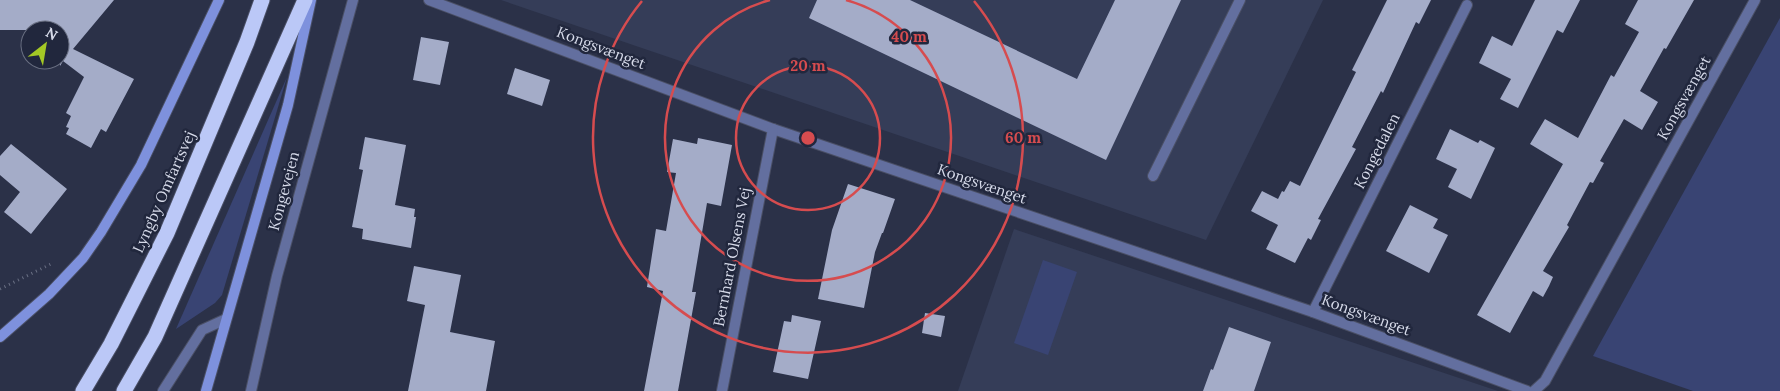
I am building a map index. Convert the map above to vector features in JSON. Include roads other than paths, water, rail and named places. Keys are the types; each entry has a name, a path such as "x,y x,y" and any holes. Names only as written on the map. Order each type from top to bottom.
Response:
{"highway":[{"name":"Lyngby Omfartsvej","path":"83,391 111,344 167,233 247,42 262,0"},
{"path":"124,391 155,337 305,0"}],"main road":[{"path":"0,336 49,294 83,258 101,232 141,165 219,0"},
{"path":"206,391 288,104 311,0"}],"street":[{"name":"Kongevejen","path":"251,391 277,276 353,0"},
{"name":"Kongsvænget","path":"429,0 773,129 1313,312 1527,391"},
{"path":"1153,176 1240,0"},
{"name":"Kongsvænget","path":"1534,391 1545,381 1755,0"},
{"name":"Kongedalen","path":"1313,312 1468,5"},
{"name":"Bernhard Olsens Vej","path":"722,391 773,129"},
{"path":"162,391 202,330 226,319"}]}
